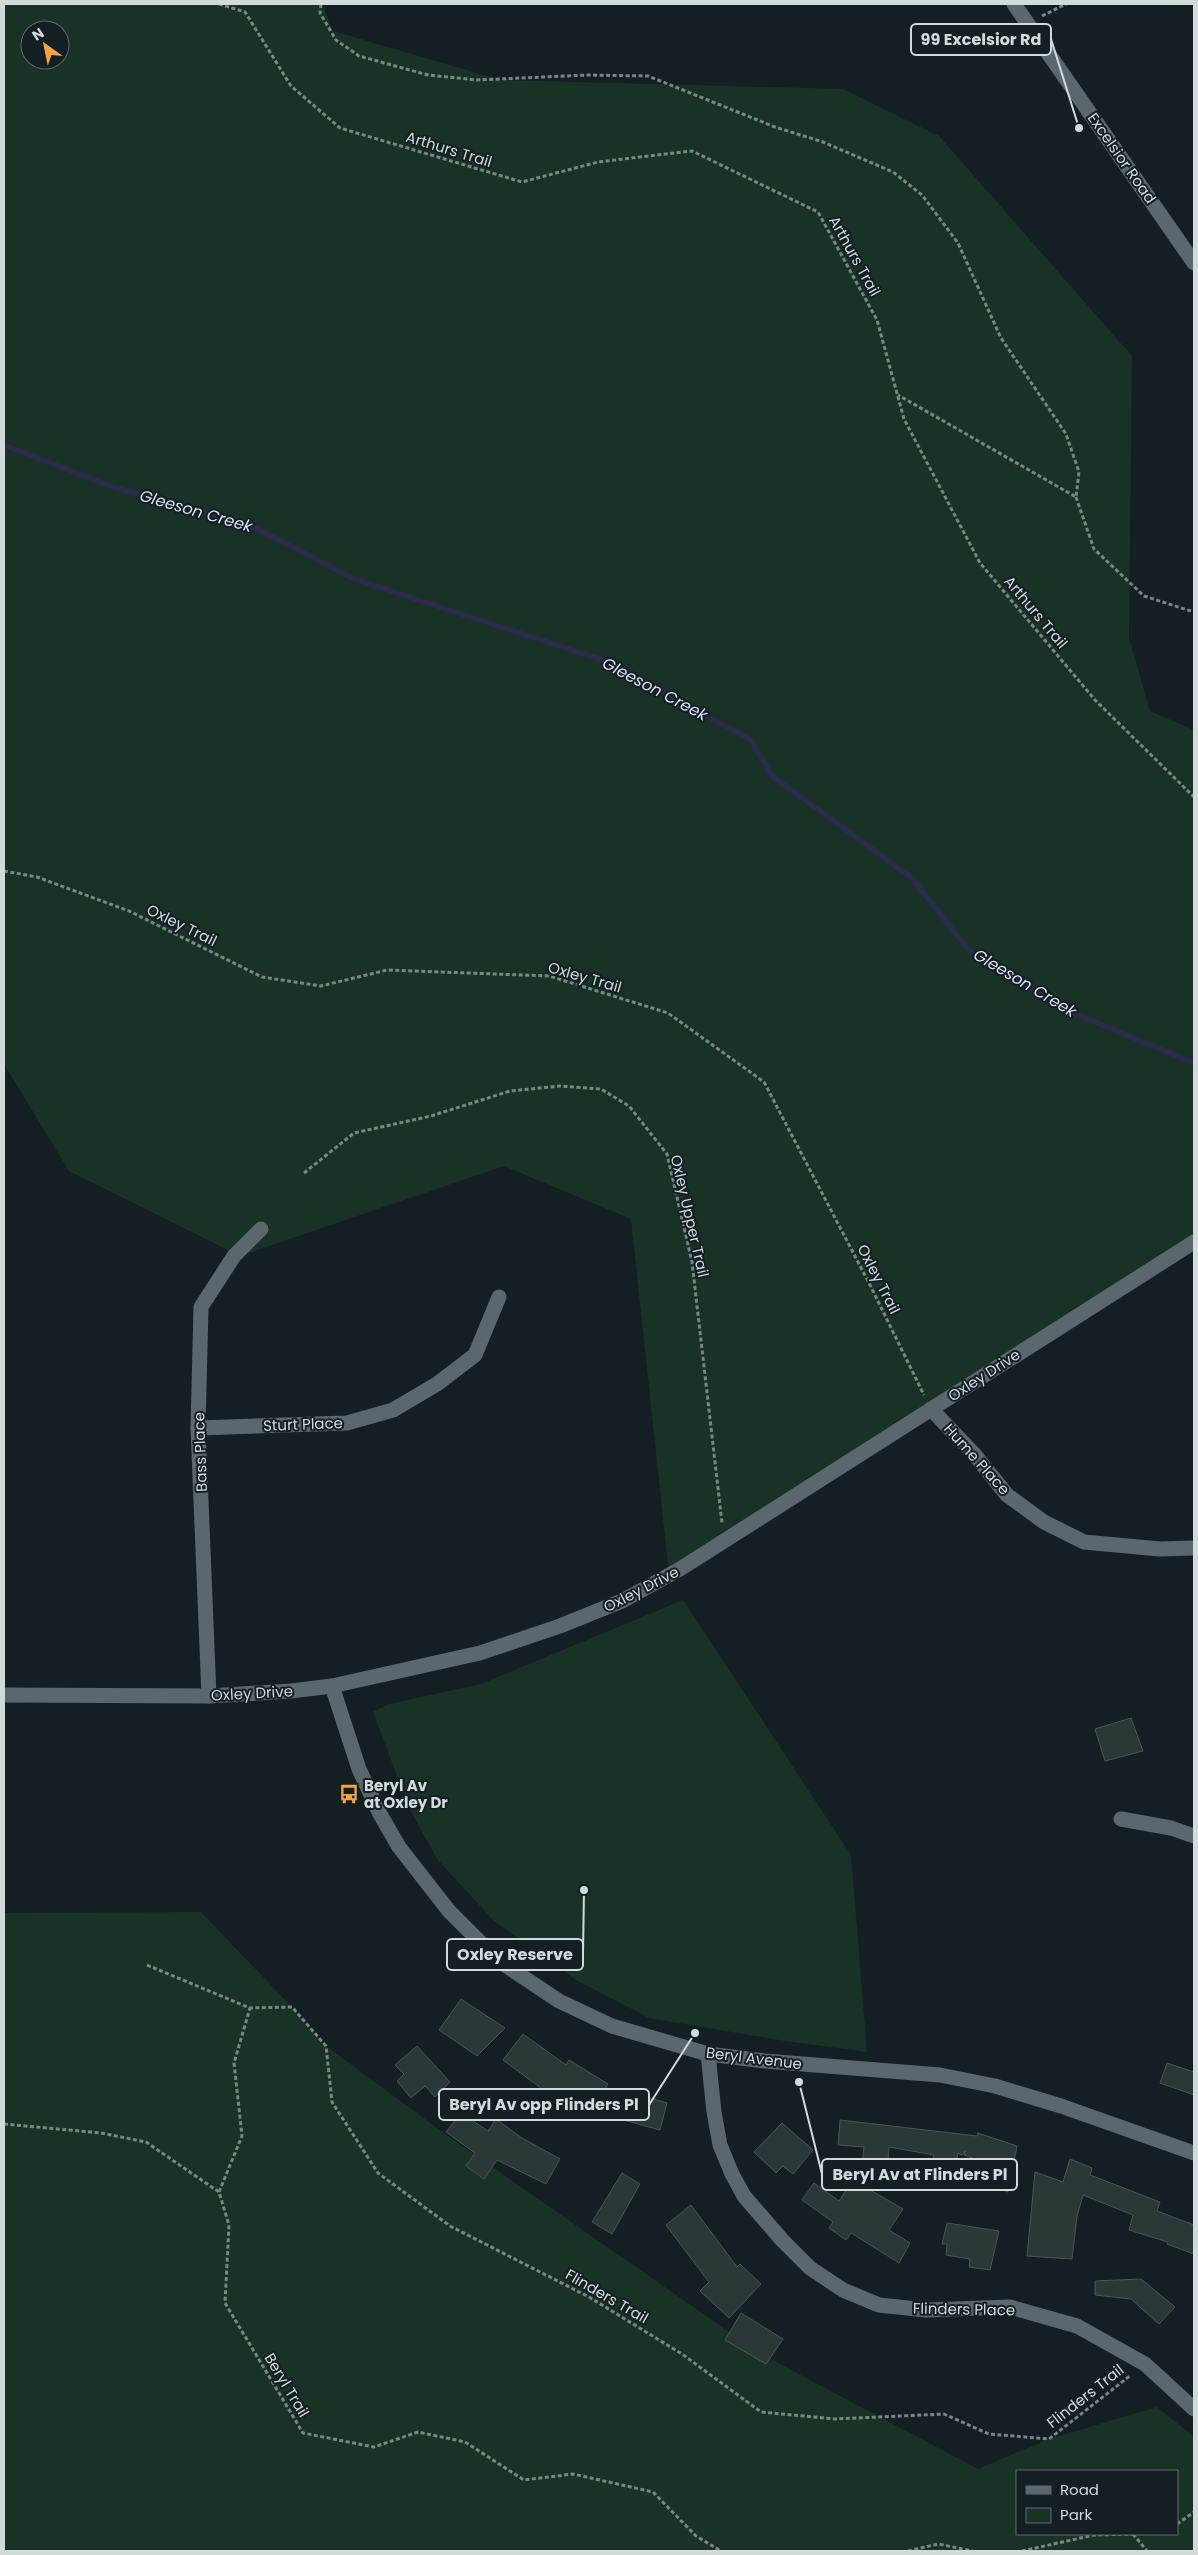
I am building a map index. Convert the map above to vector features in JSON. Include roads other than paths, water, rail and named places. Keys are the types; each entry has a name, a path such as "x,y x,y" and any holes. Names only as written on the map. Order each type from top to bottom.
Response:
{"street":[{"name":"Excelsior Road","path":"1014,4 1194,263"},
{"name":"Bass Place","path":"209,1696 198,1428 200,1307 234,1256 261,1229"},
{"name":"Oxley Drive","path":"4,1695 209,1696 291,1692 332,1686 480,1653 560,1626 622,1601 680,1569 1194,1242"},
{"name":"Sturt Place","path":"198,1428 347,1423 393,1410 437,1384 475,1355 499,1297"},
{"name":"Hume Place","path":"931,1409 1008,1495 1044,1522 1084,1542 1160,1549 1194,1548"},
{"name":"Beryl Avenue","path":"332,1686 368,1790 399,1846 449,1910 499,1961 552,1997 612,2026 708,2054 765,2061 949,2076 1028,2095 1194,2153"},
{"path":"1121,1819 1172,1828 1194,1836"},
{"name":"Flinders Place","path":"708,2054 714,2112 720,2145 732,2174 744,2196 782,2240 810,2268 843,2290 879,2305 926,2310 1010,2307 1078,2326 1145,2364 1194,2409"}],"waterway":[{"name":"Gleeson Creek","path":"4,445 113,487 248,524 354,579 609,662 751,740 772,776 912,878 968,949 1059,1007 1194,1063"}],"place":[{"name":"99 Excelsior Rd","path":"1079,128"},
{"name":"Beryl Av at Oxley Dr","path":"349,1794"},
{"name":"Oxley Reserve","path":"584,1890"},
{"name":"Beryl Av opp Flinders Pl","path":"695,2033"},
{"name":"Beryl Av at Flinders Pl","path":"799,2082"}]}
